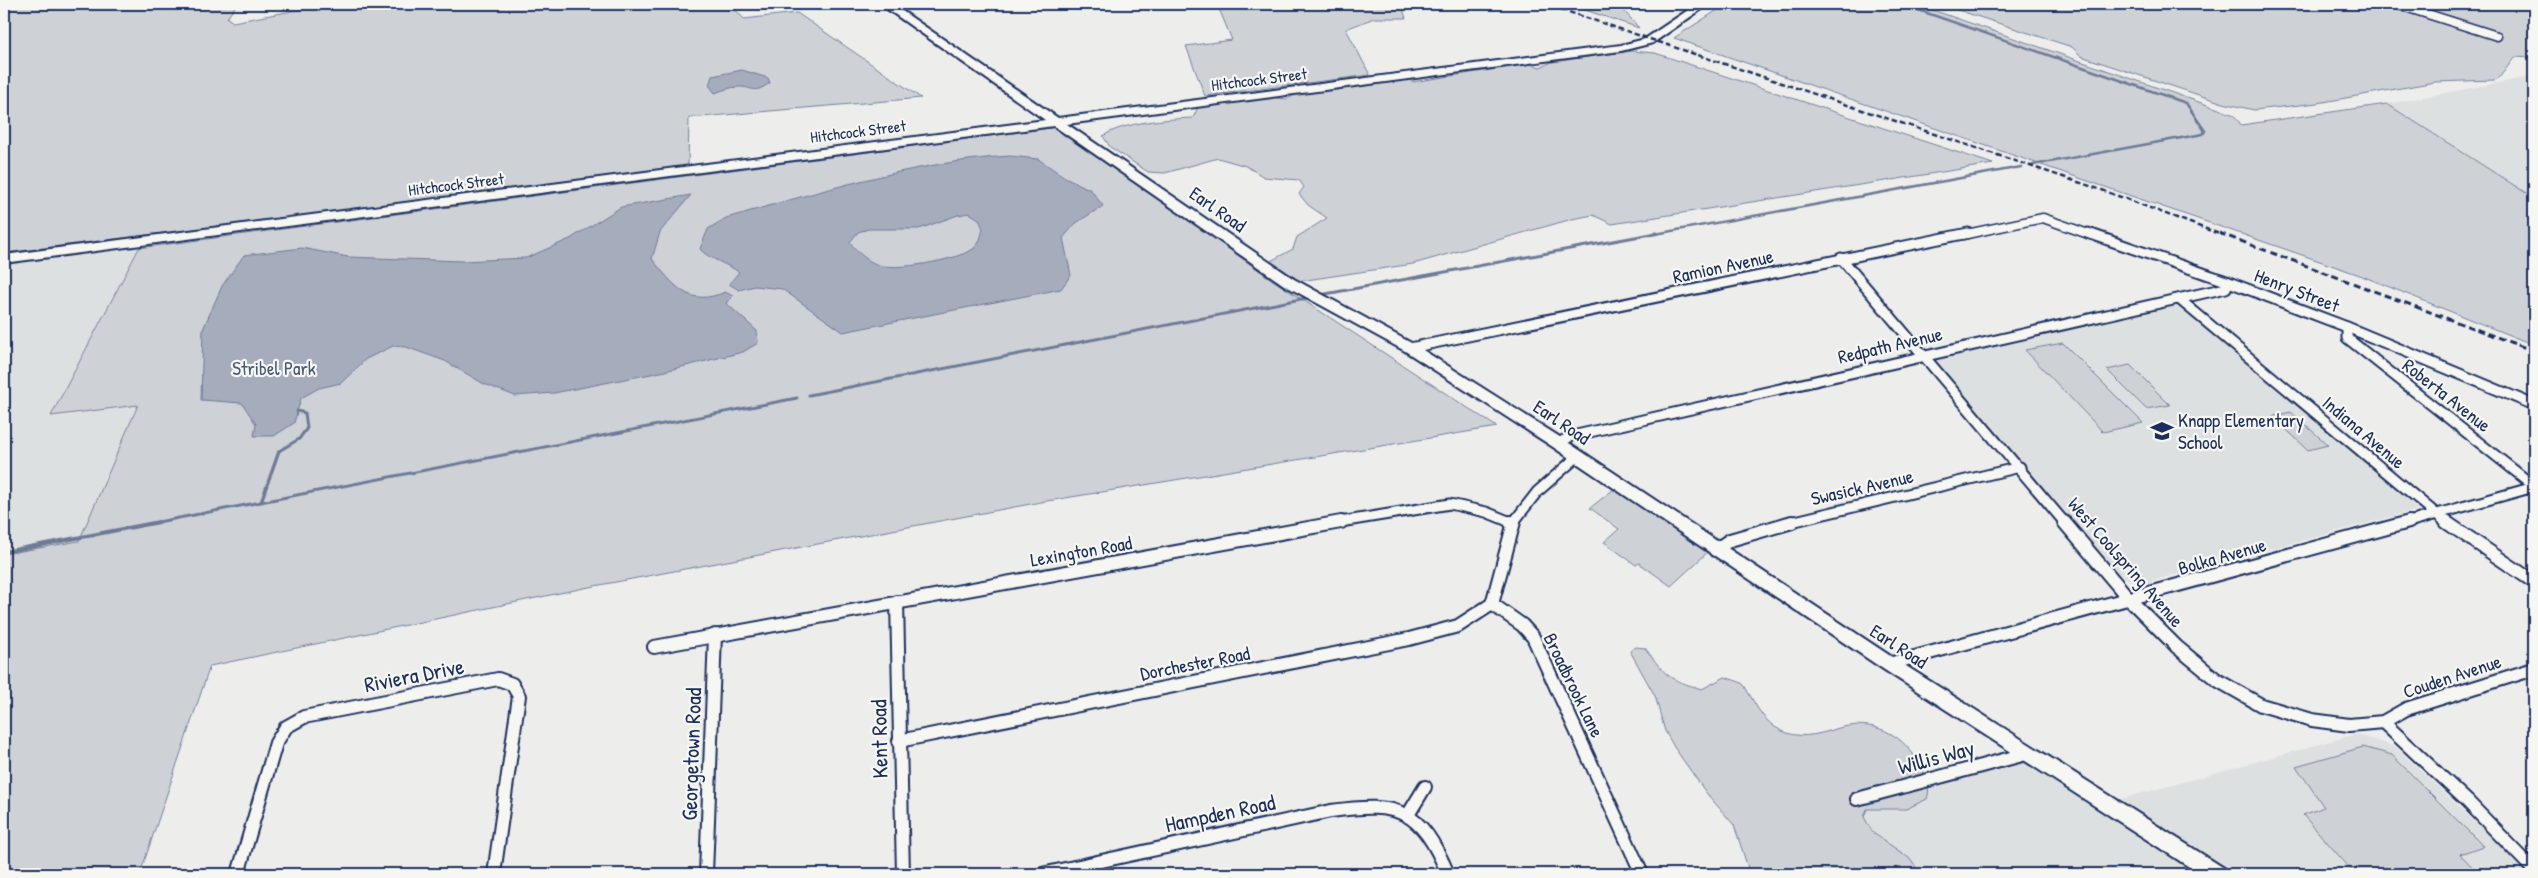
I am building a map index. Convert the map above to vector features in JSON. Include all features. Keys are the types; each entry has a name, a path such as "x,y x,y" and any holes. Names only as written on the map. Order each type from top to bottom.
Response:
{"street":[{"name":"Earl Road","path":"885,4 1290,282 1410,348 1558,443 1715,550 2026,754 2217,874"},
{"name":"Hitchcock Street","path":"4,259 1621,48 1649,41 1704,4"},
{"path":"2396,4 2497,36"},
{"name":"Ramion Avenue","path":"1410,348 2043,218"},
{"name":"Henry Street","path":"2043,218 2228,282 2347,328 2534,405"},
{"name":"West Coolspring Avenue","path":"1841,258 2020,467 2130,600 2177,647 2217,680 2261,705 2312,720 2349,725 2382,722"},
{"name":"Redpath Avenue","path":"1558,443 1572,436 1923,355 2226,288 2228,282"},
{"name":"Indiana Avenue","path":"2179,299 2434,514 2534,582"},
{"name":"Roberta Avenue","path":"2347,328 2347,338 2534,486"},
{"path":"1492,604 1513,523 1537,492 1577,457"},
{"name":"Swasick Avenue","path":"1715,550 1730,540 1798,520 2020,467"},
{"name":"Bolka Avenue","path":"1889,664 2130,600 2534,486"},
{"name":"Lexington Road","path":"654,647 1416,508 1450,504 1486,512 1513,523"},
{"name":"Kent Road","path":"897,602 902,874"},
{"name":"Dorchester Road","path":"899,741 1410,639 1458,626 1492,604"},
{"name":"Broadbrook Lane","path":"1492,604 1522,625 1533,637 1642,874"},
{"name":"Georgetown Road","path":"706,874 716,635"},
{"name":"Couden Avenue","path":"2382,722 2406,709 2534,669"},
{"name":"Riviera Drive","path":"238,874 276,743 286,727 304,716 498,679 510,681 516,688 519,696 494,874"},
{"path":"2382,722 2467,801 2534,870"},
{"name":"Willis Way","path":"1857,799 2026,754"},
{"path":"1425,787 1408,814 1428,836 1443,861 1448,874"},
{"name":"Hampden Road","path":"1042,874 1358,807 1375,807 1408,814"}],"shaded area":[{"path":"2534,76 2534,198 2387,104"},
{"path":"140,245 51,416 138,404 90,517 79,541 4,554 4,262"},
{"name":"Knapp Elementary School","path":"2170,303 2187,308 2411,502 2417,510 2152,581 2152,585 2136,584 2114,571 1935,359"},
{"path":"2356,734 2396,747 2530,874 2233,874 2124,805 2121,799"},
{"path":"2023,759 2208,874 1840,874 1796,818"}],"green space":[{"path":"4,4 237,4 227,18 233,22 330,4 730,4 744,19 797,13 921,98 689,118 688,167 4,253"},
{"path":"1217,4 1401,4 1406,18 1374,18 1346,29 1370,75 1205,96 1186,46 1232,40"},
{"path":"1567,4 1618,4 1639,28"},
{"path":"1727,4 1915,4 2219,109 2234,115 2241,125 2387,104 2534,198 2534,345 2357,274 1674,38"},
{"path":"1939,4 2534,4 2534,58 2515,57 2499,78 2494,80 2435,82 2318,103 2254,110 2223,103 2081,56 2072,47"},
{"path":"1631,51 1655,53 1993,164 1612,224 1593,215 1572,219 1413,264 1300,281 1289,279 1267,263 1293,249 1297,237 1327,218 1308,205 1299,194 1304,187 1299,180 1264,177 1246,166 1218,158 1165,173 1148,172 1110,147 1103,136 1122,127 1134,124 1193,118 1198,107 1269,97 1287,99 1295,95 1409,79 1412,82 1530,64 1540,67 1552,62"},
{"name":"Stribel Park","path":"1058,127 1271,279 1497,427 1041,502 584,588 210,666 140,874 4,874 4,554 79,541 138,405 51,416 139,248"},
{"path":"2063,343 2143,423 2103,432 2025,350"},
{"path":"2130,365 2170,405 2146,409 2107,370"},
{"path":"2291,412 2328,445 2308,450 2272,416"},
{"path":"1614,489 1708,552 1671,586 1639,563 1636,565 1604,542 1619,529 1590,508"},
{"path":"1636,647 1645,648 1663,671 1674,679 1690,686 1702,689 1725,677 1743,684 1766,719 1775,727 1787,733 1807,735 1863,725 1884,730 1903,742 1925,774 1929,789 1927,799 1906,809 1867,809 1864,817 1873,833 1909,858 1921,874 1750,874 1734,825 1707,794 1665,731 1655,696 1630,651"},
{"path":"2363,747 2392,755 2483,846 2460,854 2479,874 2355,874 2303,815 2324,807 2296,766"}],"water":[{"path":"742,70 768,78 770,83 756,90 736,87 715,93 709,85 712,76"},
{"path":"1010,156 1038,159 1065,177 1091,190 1103,206 1076,223 1063,238 1071,275 1061,289 843,332 782,289 755,286 739,290 729,284 739,272 707,255 700,249 708,229 726,218 902,171 974,159","holes":["969,213 979,219 983,229 979,242 973,249 954,257 925,264 896,267 876,264 861,255 850,242 858,232 869,229 919,229"]},
{"path":"691,195 660,232 652,259 675,285 691,295 701,297 725,292 733,296 726,303 757,331 758,343 743,352 661,372 554,393 515,396 484,384 445,361 406,347 393,346 366,359 341,383 319,388 301,398 294,423 274,436 254,436 256,424 242,403 201,400 203,329 222,286 244,255 302,248 348,257 462,261 526,258 570,239 621,207"}],"waterway":[{"path":"1901,4 2186,103 2205,131 2203,134 2033,165"},
{"path":"1650,235 2021,167"},
{"path":"1320,295 1657,233"},
{"path":"809,395 1311,297"},
{"path":"153,523 797,398"},
{"path":"261,502 279,451 299,439 307,428 305,413 297,411"},
{"path":"4,552 159,522"}],"railway":[{"path":"1545,4 2102,190 2222,235"},
{"path":"2219,233 2534,351"}],"place":[{"name":"Knapp Elementary School","path":"2162,431"}]}
